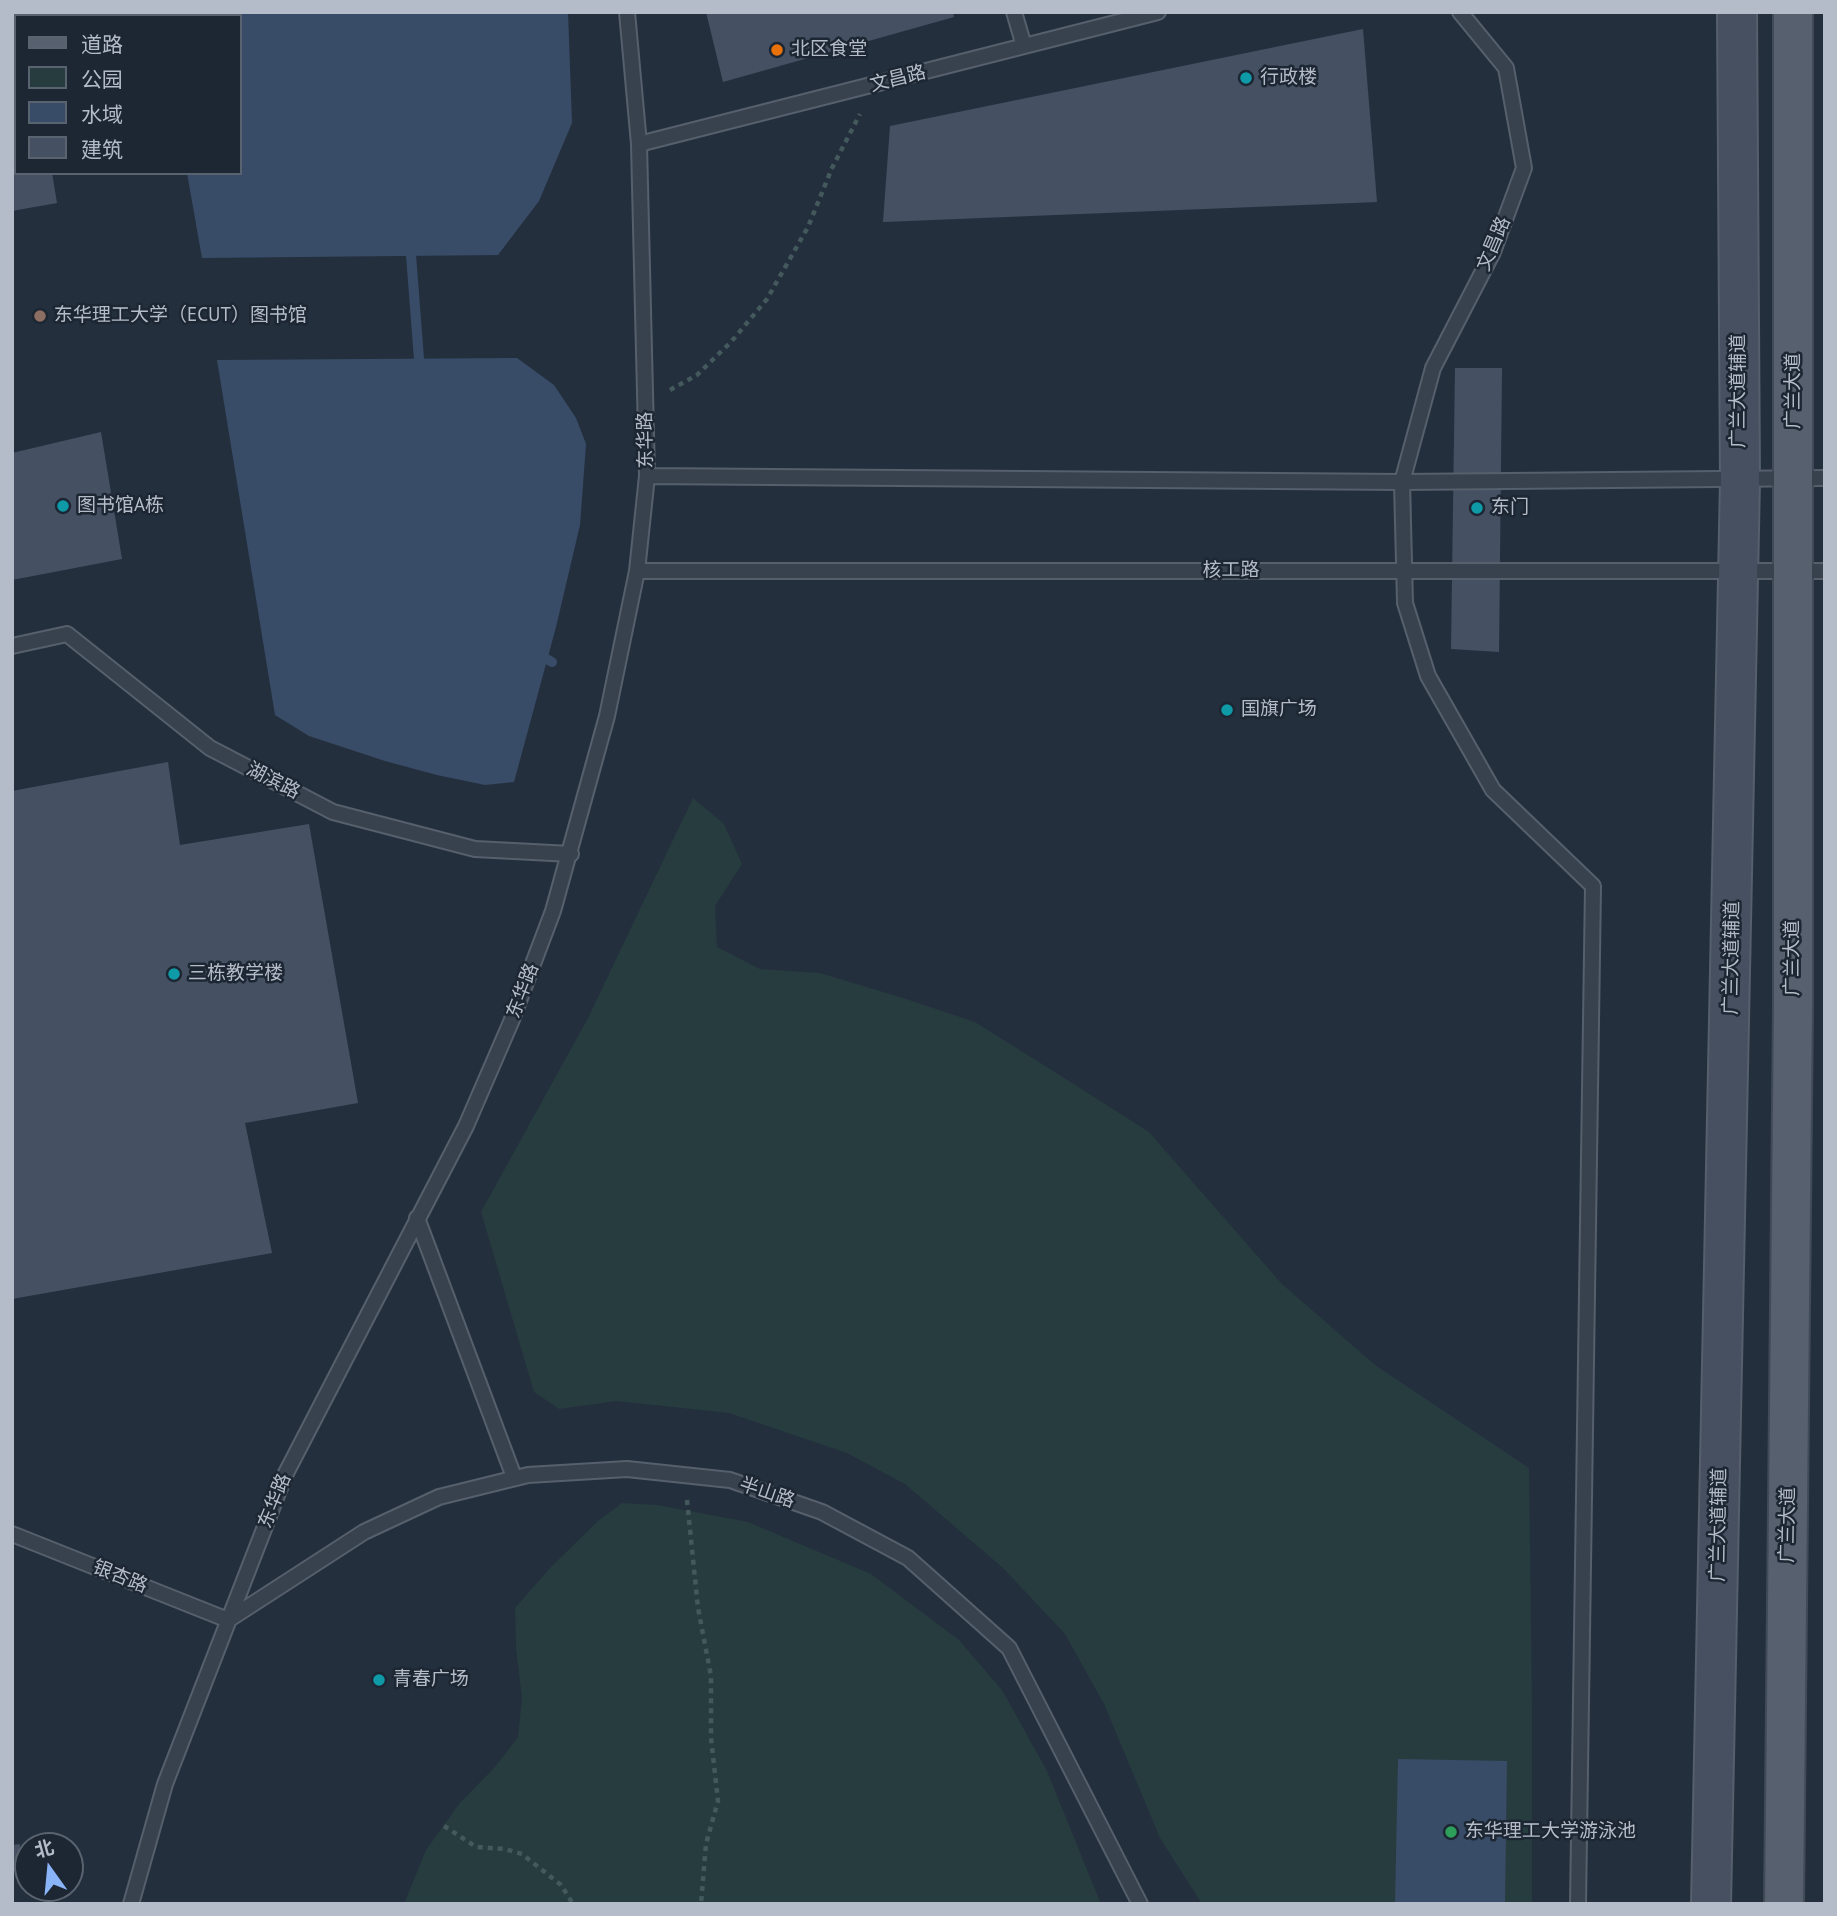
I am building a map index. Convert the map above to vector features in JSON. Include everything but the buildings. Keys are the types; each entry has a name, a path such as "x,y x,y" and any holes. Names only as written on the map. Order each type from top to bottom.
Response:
{"main road":[{"name":"广兰大道辅道","path":"1711,1904 1740,480 1737,12"},
{"name":"广兰大道","path":"1784,1904 1793,1103 1810,478 1793,12"}],"lane":[{"name":"东华路","path":"131,1904 165,1784 285,1475 466,1126 511,1022 553,911 571,854 607,716 637,571 647,476 639,144 627,12"},
{"path":"1014,12 1024,46"},
{"name":"文昌路","path":"639,144 1158,12"},
{"name":"文昌路","path":"1460,12 1506,68 1524,168 1493,252 1433,368 1402,482 1405,603 1428,676 1493,790 1593,886 1578,1904"},
{"path":"647,476 1402,482 1810,478"},
{"name":"核工路","path":"637,571 1809,571"},
{"name":"湖滨路","path":"12,646 68,634 210,748 332,812 475,849 571,854"},
{"path":"417,1218 514,1477"},
{"name":"半山路","path":"228,1620 364,1532 439,1497 514,1477 627,1469 730,1480 822,1512 908,1558 1009,1648 1140,1904"},
{"name":"银杏路","path":"12,1534 228,1620"}],"path":[{"path":"645,404 696,375 731,342 767,299 808,227 832,168 852,133 873,85"},
{"path":"684,1475 698,1608 711,1676 711,1738 718,1801 706,1844 701,1904"},
{"path":"444,1826 476,1847 505,1849 522,1854 561,1885 573,1904"}],"green space":[{"path":"693,798 724,824 742,864 715,906 717,947 760,969 820,973 975,1022 1149,1132 1282,1284 1375,1365 1529,1468 1532,1904 1202,1904 1160,1838 1104,1704 1065,1634 1003,1568 905,1484 847,1453 729,1413 617,1401 559,1409 534,1392 481,1212 588,1018"},
{"path":"622,1503 657,1505 748,1522 871,1574 959,1640 1002,1690 1047,1771 1101,1904 404,1904 426,1850 459,1804 495,1767 518,1737 522,1698 516,1648 515,1608 551,1567 598,1521"}],"water":[{"path":"135,12 568,12 572,123 539,201 498,255 202,258 187,175 242,175 242,14"},
{"path":"517,358 554,385 576,418 586,444 580,525 556,627 514,782 485,785 437,775 309,736 275,715 217,360"},
{"name":"东华理工大学游泳池","path":"1398,1759 1507,1761 1505,1904 1395,1904"}],"waterway":[{"path":"410,242 420,372"},
{"path":"536,653 552,662"}],"place":[{"name":"北区食堂","path":"777,50"},
{"name":"行政楼","path":"1246,78"},
{"name":"东华理工大学（ECUT）图书馆","path":"40,316"},
{"name":"图书馆A栋","path":"63,506"},
{"name":"东门","path":"1477,508"},
{"name":"国旗广场","path":"1227,710"},
{"name":"三栋教学楼","path":"174,974"},
{"name":"青春广场","path":"379,1680"},
{"name":"东华理工大学游泳池","path":"1451,1832"}]}
